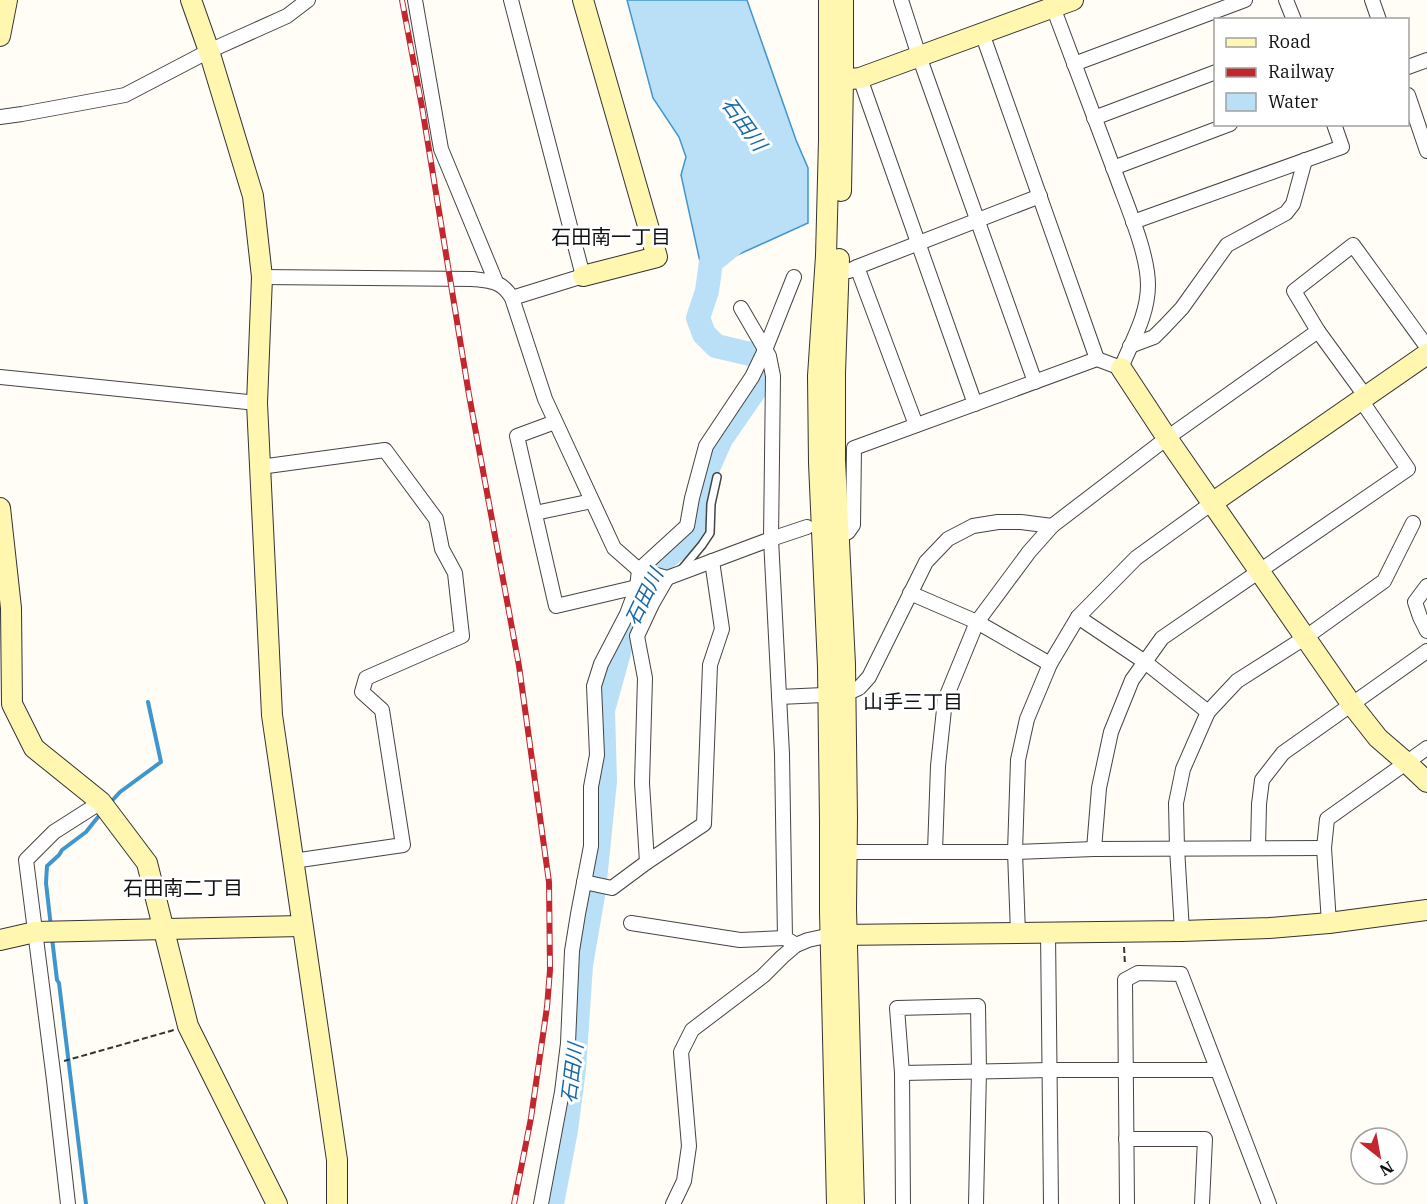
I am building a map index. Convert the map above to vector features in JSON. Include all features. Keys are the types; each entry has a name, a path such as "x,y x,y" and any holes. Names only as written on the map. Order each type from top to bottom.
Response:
{"street":[{"path":"0,36 7,0"},
{"path":"191,0 253,196 262,277 256,403 272,715 337,1160 337,1204"},
{"path":"0,117 125,94 209,51 287,16 308,0"},
{"path":"414,0 441,149 496,282 512,298 544,399 614,548 639,570 672,576 807,527"},
{"path":"511,0 584,276"},
{"path":"512,298 657,257 583,0"},
{"path":"830,0 844,80 918,244 975,404"},
{"path":"837,1204 839,935 837,694 840,536 835,460 835,395 848,269 843,0"},
{"path":"901,0 1035,381"},
{"path":"844,80 919,56 1073,0"},
{"path":"1074,64 1245,0"},
{"path":"1286,0 1293,18"},
{"path":"1372,0 1378,18"},
{"path":"1053,7 1133,222 1145,262 1148,286 1145,307 1138,332 1121,368"},
{"path":"982,33 1097,359"},
{"path":"1409,66 1427,60"},
{"path":"1094,118 1214,72"},
{"path":"844,80 829,140 826,256 818,387 819,463 847,852 846,909 839,935 854,1204"},
{"path":"1409,101 1427,151"},
{"path":"1113,168 1225,126"},
{"path":"1133,222 1342,147 1335,126"},
{"path":"1130,346 1154,336 1166,326 1182,308 1227,245 1286,213 1293,204 1305,160"},
{"path":"848,269 1040,196"},
{"path":"1094,849 1099,789 1110,732 1132,680 1162,638 1408,469 1294,291 1353,245 1427,347"},
{"path":"848,269 916,425"},
{"path":"262,277 473,279 496,282"},
{"path":"541,1204 562,1092 572,951 591,846 591,787 597,755 594,686 601,664 627,614 637,587 639,570 687,526 706,446 753,377 794,277"},
{"path":"673,1204 684,1180 689,1146 681,1052 692,1030 763,976 782,957 790,941 771,539 773,376 765,350 741,308"},
{"path":"935,851 938,766 945,700 977,622 1029,552 1052,526 1167,438 1318,331"},
{"path":"1018,933 1015,852 1018,760 1027,719 1050,664 1078,617 1136,558 1427,354"},
{"path":"840,536 848,532 852,525 854,448 1097,359 1121,368 1352,705 1378,738 1427,782"},
{"path":"0,377 256,403"},
{"path":"555,422 517,436 556,606 637,587"},
{"path":"260,467 385,450 436,519 442,549 454,573 462,636 366,678 362,692 382,710 403,845 293,861"},
{"path":"535,513 592,501"},
{"path":"0,508 11,608 6,654 12,704 34,748 101,802 147,863 188,1026 277,1204"},
{"path":"779,697 837,694 859,688 869,677 926,562 948,539 973,526 998,522 1052,526"},
{"path":"1182,931 1176,803 1183,769 1208,712 1237,681 1306,637 1384,581 1413,523"},
{"path":"584,882 612,888 704,824 710,665 722,629 712,561"},
{"path":"637,636 652,604 672,576"},
{"path":"1427,586 1416,602 1427,631"},
{"path":"910,593 977,622 1050,664"},
{"path":"627,614 637,636 645,678 642,783 647,862"},
{"path":"1078,617 1145,662 1208,712"},
{"path":"1258,848 1258,804 1262,780 1283,753 1427,651"},
{"path":"1329,923 1324,848 1327,819 1427,748"},
{"path":"68,1204 26,860 54,832 101,802"},
{"path":"847,852 1324,848"},
{"path":"632,923 740,940 790,941 839,935 1269,928 1329,923 1427,910"},
{"path":"0,940 35,932 302,926"},
{"path":"1048,932 1051,1204"},
{"path":"1127,1204 1125,980 1138,972 1181,974 1269,1204"},
{"path":"903,1204 902,1073 897,1008 978,1006 976,1204"},
{"path":"902,1073 1216,1070"},
{"path":"1126,1139 1205,1139 1202,1204"}],"lane":[{"path":"672,576 702,545 710,533 711,504 717,477"}],"path":[{"path":"1124,931 1125,980"},
{"path":"52,1064 188,1026"}],"water":[{"path":"627,0 747,0 808,168 808,223 702,271 681,175 686,157 679,137 653,98"}],"waterway":[{"name":"石田川","path":"552,1204 566,1130 574,1069 581,965 594,890 605,781 603,710 621,645 660,562 695,535 704,477 721,439 763,378 759,356 716,346 704,334 698,318 707,291 711,262 732,245"},
{"path":"109,804 120,792 161,762 148,702"},
{"path":"51,927 46,883 47,866 62,850 86,832 102,812"},
{"path":"52,938 86,1204"}],"railway":[{"path":"402,0 422,107 469,395 519,666 549,882 550,970 547,1007 531,1118 514,1204"}],"district":[{"name":"石田南一丁目","path":"611,237"},
{"name":"山手三丁目","path":"913,702"},
{"name":"石田南二丁目","path":"183,888"}]}
